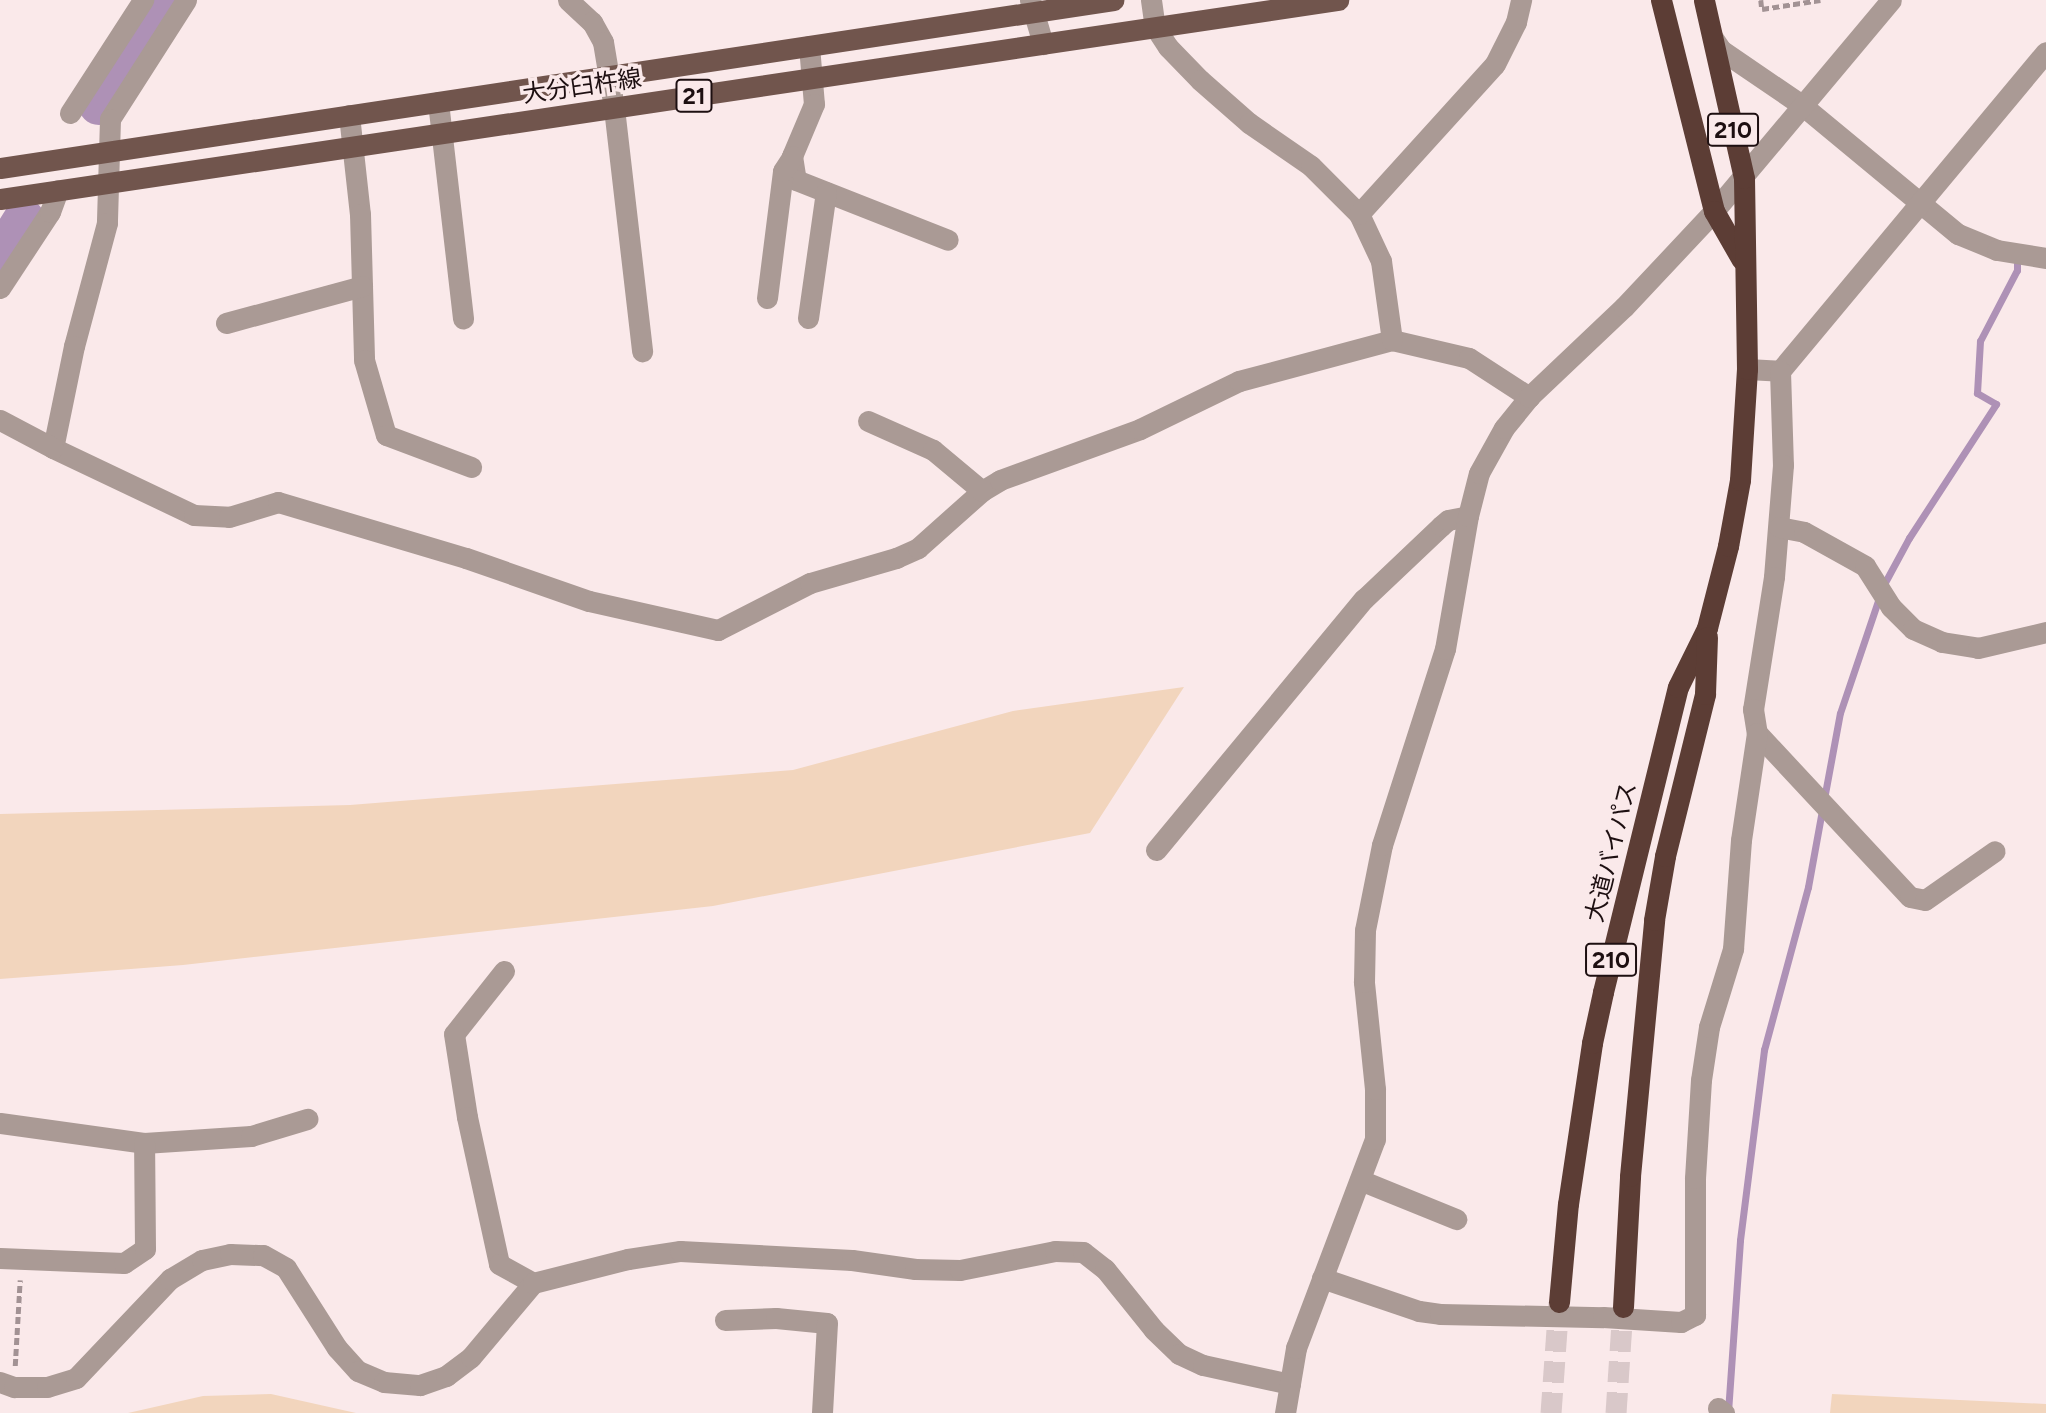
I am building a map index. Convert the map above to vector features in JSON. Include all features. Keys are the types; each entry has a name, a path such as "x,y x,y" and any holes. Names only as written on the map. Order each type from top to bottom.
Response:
{"highway":[{"name":"大道バイパス","path":"1661,0 1714,211 1743,262"},
{"name":"大道バイパス","path":"1559,1302 1568,1204 1592,1043 1603,992 1678,687 1707,628 1728,546 1740,480 1747,369 1743,262 1744,178 1704,0"},
{"name":"大道バイパス","path":"1623,1307 1630,1176 1654,920 1665,856 1705,694 1707,628"}],"main road":[{"name":"大分臼杵線","path":"0,168 809,46 1033,6 1113,0"},
{"name":"大分臼杵線","path":"0,199 1338,0"}],"street":[{"path":"70,113 143,0"},
{"path":"53,448 74,346 107,223 110,119 186,0"},
{"path":"568,0 592,22 603,42 614,108 642,351"},
{"path":"1151,0 1155,27 1168,47 1200,80 1249,123 1311,166 1359,214 1381,261 1392,340"},
{"path":"1359,214 1495,64 1516,22 1521,0"},
{"path":"1285,1413 1296,1348 1376,1139 1375,1089 1364,982 1365,930 1382,845 1445,649 1468,516 1479,473 1488,453 1529,397 1624,307 1714,211 1891,0"},
{"path":"1033,6 1043,44"},
{"path":"1713,38 1721,50 1803,106 1958,234 1997,250 2046,258"},
{"path":"767,298 783,171 814,104 809,46"},
{"path":"1322,1278 1419,1311 1440,1314 1603,1317 1681,1322 1695,1315 1695,1178 1701,1080 1709,1027 1733,948 1741,840 1757,733 1753,709 1770,608 1779,527 1784,434 1780,371 2046,52"},
{"path":"438,102 444,133 463,319"},
{"path":"349,115 362,286 364,359 386,435 471,467"},
{"path":"792,156 796,180 948,240"},
{"path":"0,288 50,212 58,190"},
{"path":"808,318 826,192"},
{"path":"226,323 362,286"},
{"path":"0,420 194,515 229,517 278,502 466,558 589,601 718,631 810,583 896,558 918,548 982,491 1000,480 1140,429 1239,381 1392,340 1469,358 1529,397"},
{"path":"1747,369 1780,371"},
{"path":"868,421 933,450 982,491"},
{"path":"1156,850 1364,600 1448,520 1468,516"},
{"path":"1779,527 1804,532 1865,566 1891,607 1913,629 1942,642 1978,648 2046,632"},
{"path":"1757,733 1910,897 1925,900 1996,851"},
{"path":"504,971 454,1034 467,1116 499,1264 533,1283"},
{"path":"0,1123 144,1143 251,1136 307,1119"},
{"path":"0,1258 124,1263 145,1248 144,1143"},
{"path":"1360,1180 1456,1219"},
{"path":"7,1385 47,1387 76,1378 170,1279 202,1260 230,1254 263,1255 286,1268 337,1348 358,1371 384,1382 420,1385 446,1376 471,1356 533,1283 628,1259 680,1251 852,1260 915,1269 960,1270 1055,1251 1083,1252 1105,1269 1154,1330 1179,1354 1203,1365 1290,1384"},
{"path":"725,1320 776,1318 827,1323 822,1413"}],"path":[{"path":"1761,0 1762,9 1820,0"},
{"path":"7,1385 22,1259"}],"shaded area":[{"path":"1184,687 1090,833 713,906 183,965 0,979 0,814 350,805 793,770 1013,711"},
{"path":"271,1394 356,1413 128,1413 203,1396"},
{"path":"1832,1394 2046,1404 2046,1413 1830,1413"}],"waterway":[{"path":"99,104 169,0"},
{"path":"0,258 24,220"},
{"path":"1883,586 1909,538 1996,404 1977,393 1980,341 2017,270 2017,263"},
{"path":"1824,799 1840,713 1879,598"},
{"path":"1728,1412 1740,1240 1764,1050 1808,887 1822,810"}],"tunnel":[{"path":"1551,1413 1559,1302"},
{"path":"1616,1413 1623,1307"}]}
